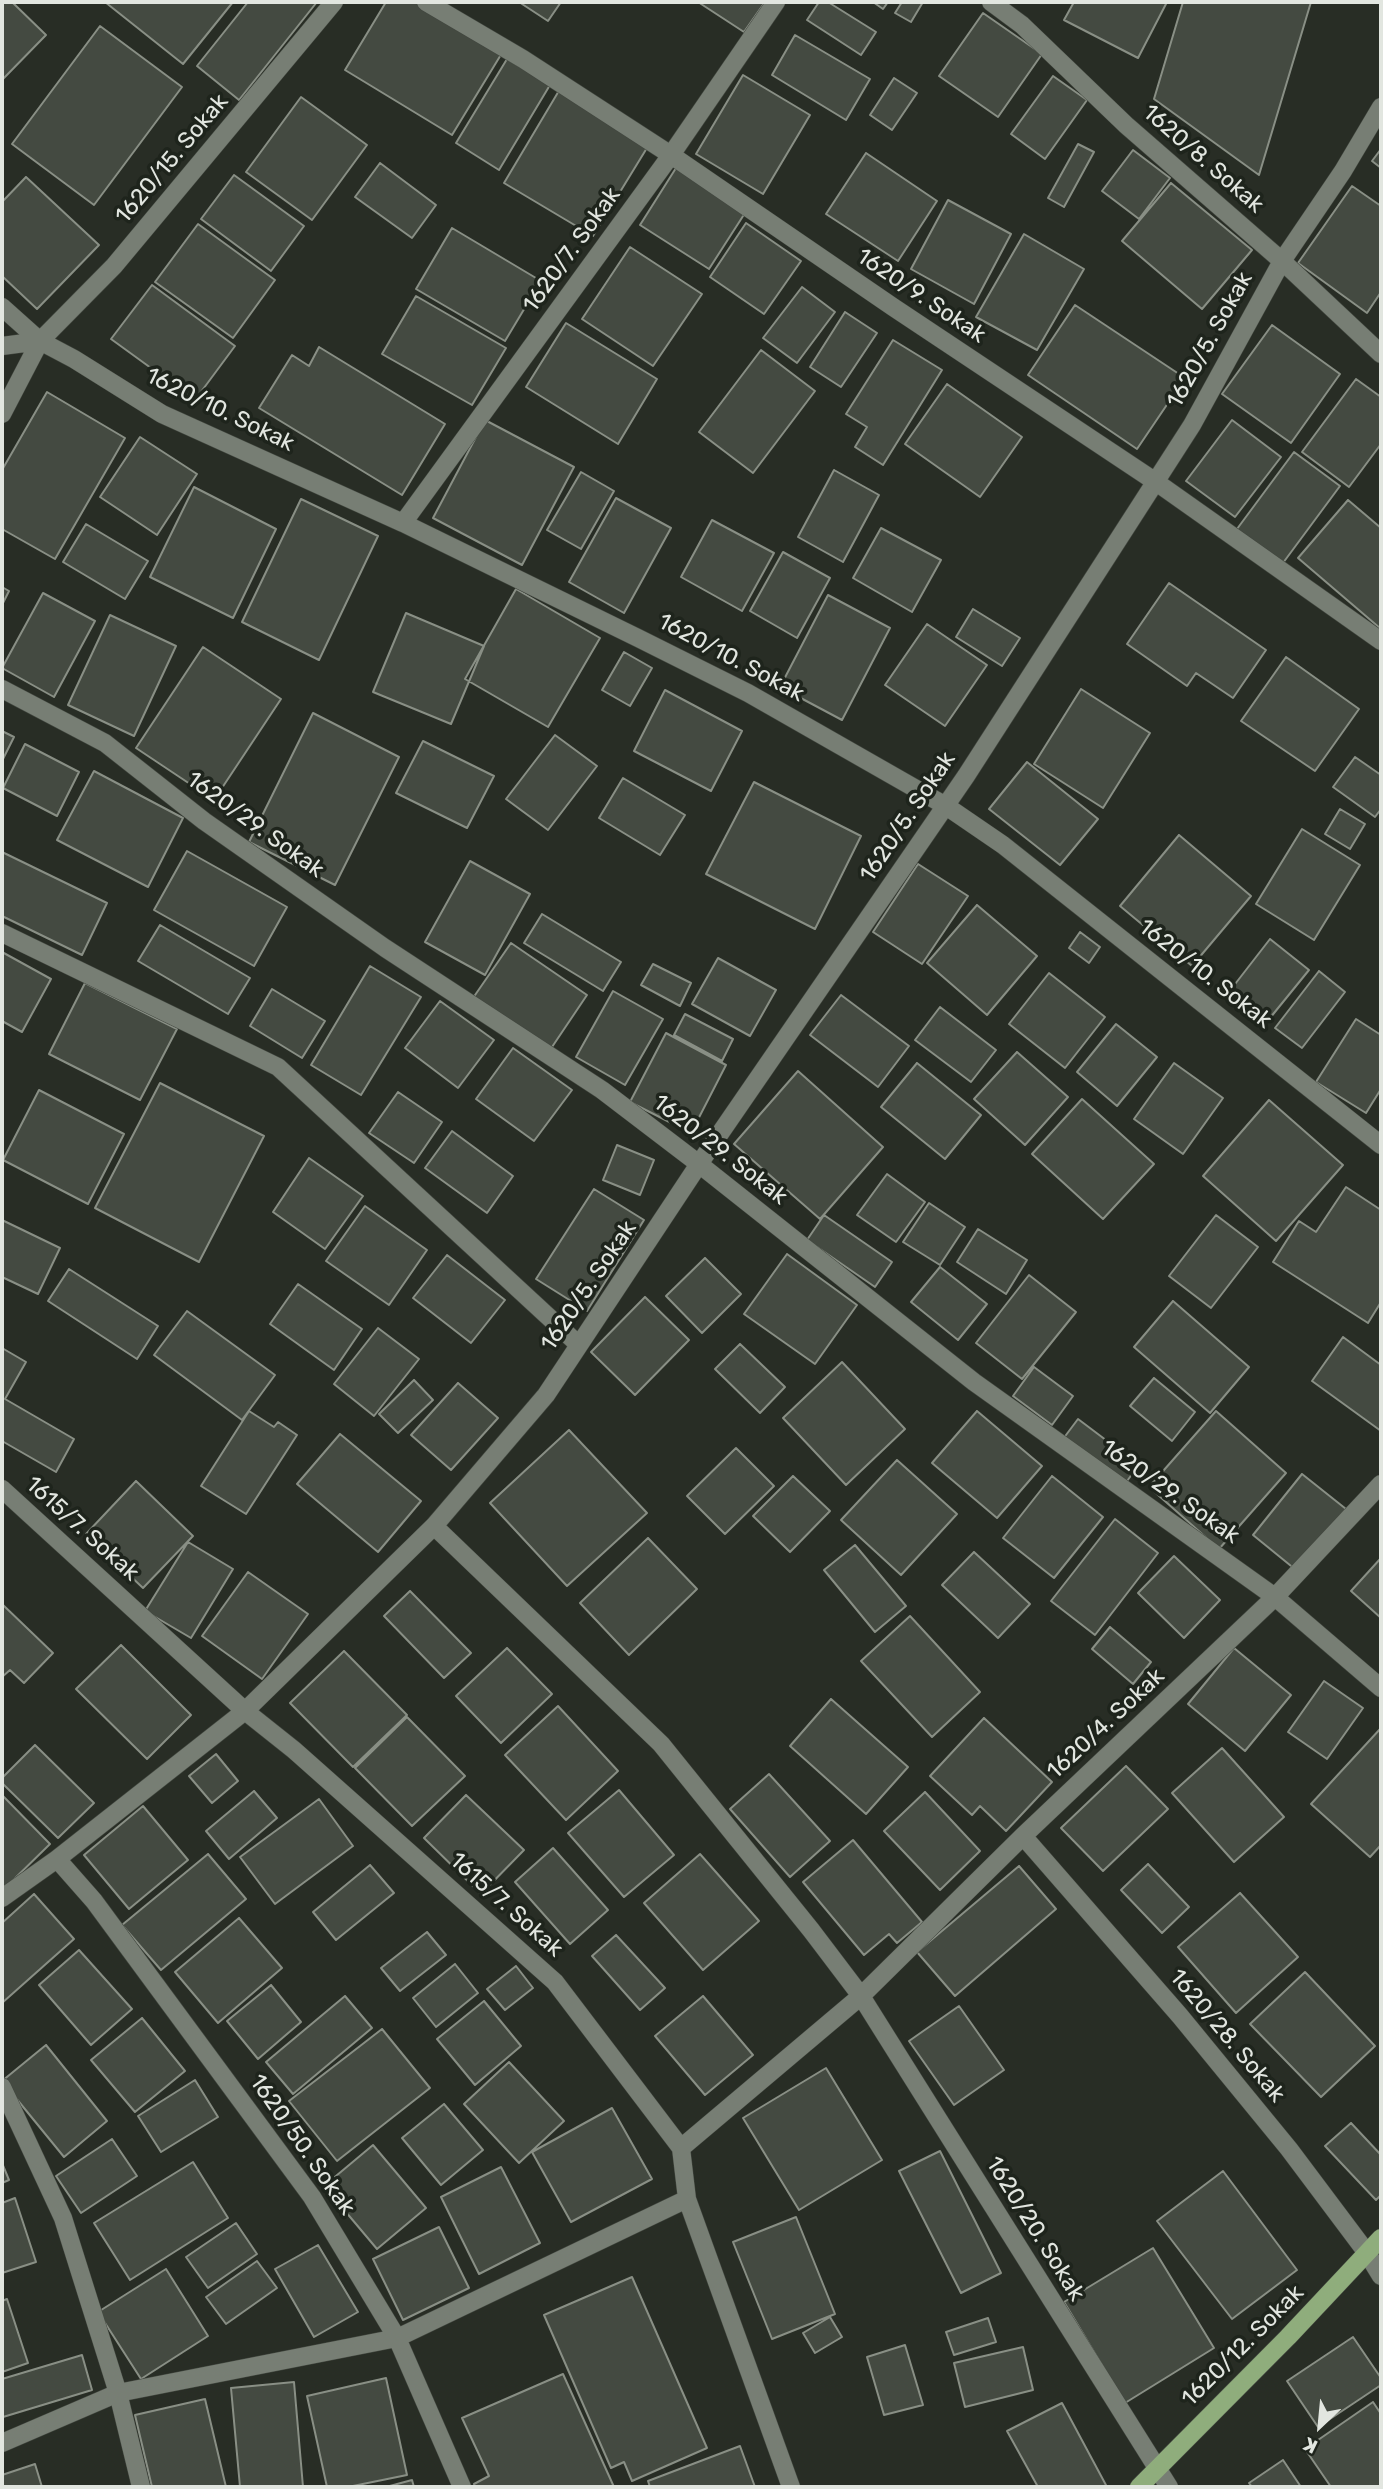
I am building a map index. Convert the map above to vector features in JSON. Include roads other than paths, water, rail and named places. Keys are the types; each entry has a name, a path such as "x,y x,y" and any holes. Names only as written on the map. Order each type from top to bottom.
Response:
{"main road":[{"name":"1620/12. Sokak","path":"1139,2487 1288,2337 1381,2238"}],"street":[{"name":"1620/15. Sokak","path":"2,414 40,341 114,267 334,2"},
{"name":"1620/9. Sokak","path":"426,2 523,59 671,155 904,315 1156,482 1381,641"},
{"name":"1620/7. Sokak","path":"403,523 671,155 776,2"},
{"name":"1620/8. Sokak","path":"991,2 1022,25 1126,125 1282,261 1381,354"},
{"name":"1620/5. Sokak","path":"2,1898 57,1859 245,1712 434,1526 546,1395 699,1164 946,806 1192,425 1282,261 1343,171 1381,107"},
{"name":"1620/10. Sokak","path":"2,307 40,341 162,414 403,523 748,693 946,806 1014,853 1381,1145"},
{"path":"2,346 40,341"},
{"name":"1620/29. Sokak","path":"2,689 105,743 204,821 385,948 602,1090 974,1382 1275,1597 1381,1688"},
{"path":"2,933 278,1067 579,1345"},
{"name":"1620/4. Sokak","path":"681,2148 861,1996 1023,1836 1275,1597 1381,1484"},
{"name":"1615/7. Sokak","path":"2,1489 245,1712 294,1750 555,1982 681,2148"},
{"name":"1620/20. Sokak","path":"434,1526 661,1744 811,1930 861,1996 1169,2487"},
{"name":"1620/28. Sokak","path":"1023,1836 1180,2016 1289,2149 1367,2253 1381,2276"},
{"name":"1620/50. Sokak","path":"57,1859 102,1912 312,2197 397,2338 462,2487"},
{"path":"2,2087 63,2218 118,2393 141,2487"},
{"path":"681,2148 687,2199 791,2487"},
{"path":"2,2443 118,2393 397,2338 687,2199"}]}
